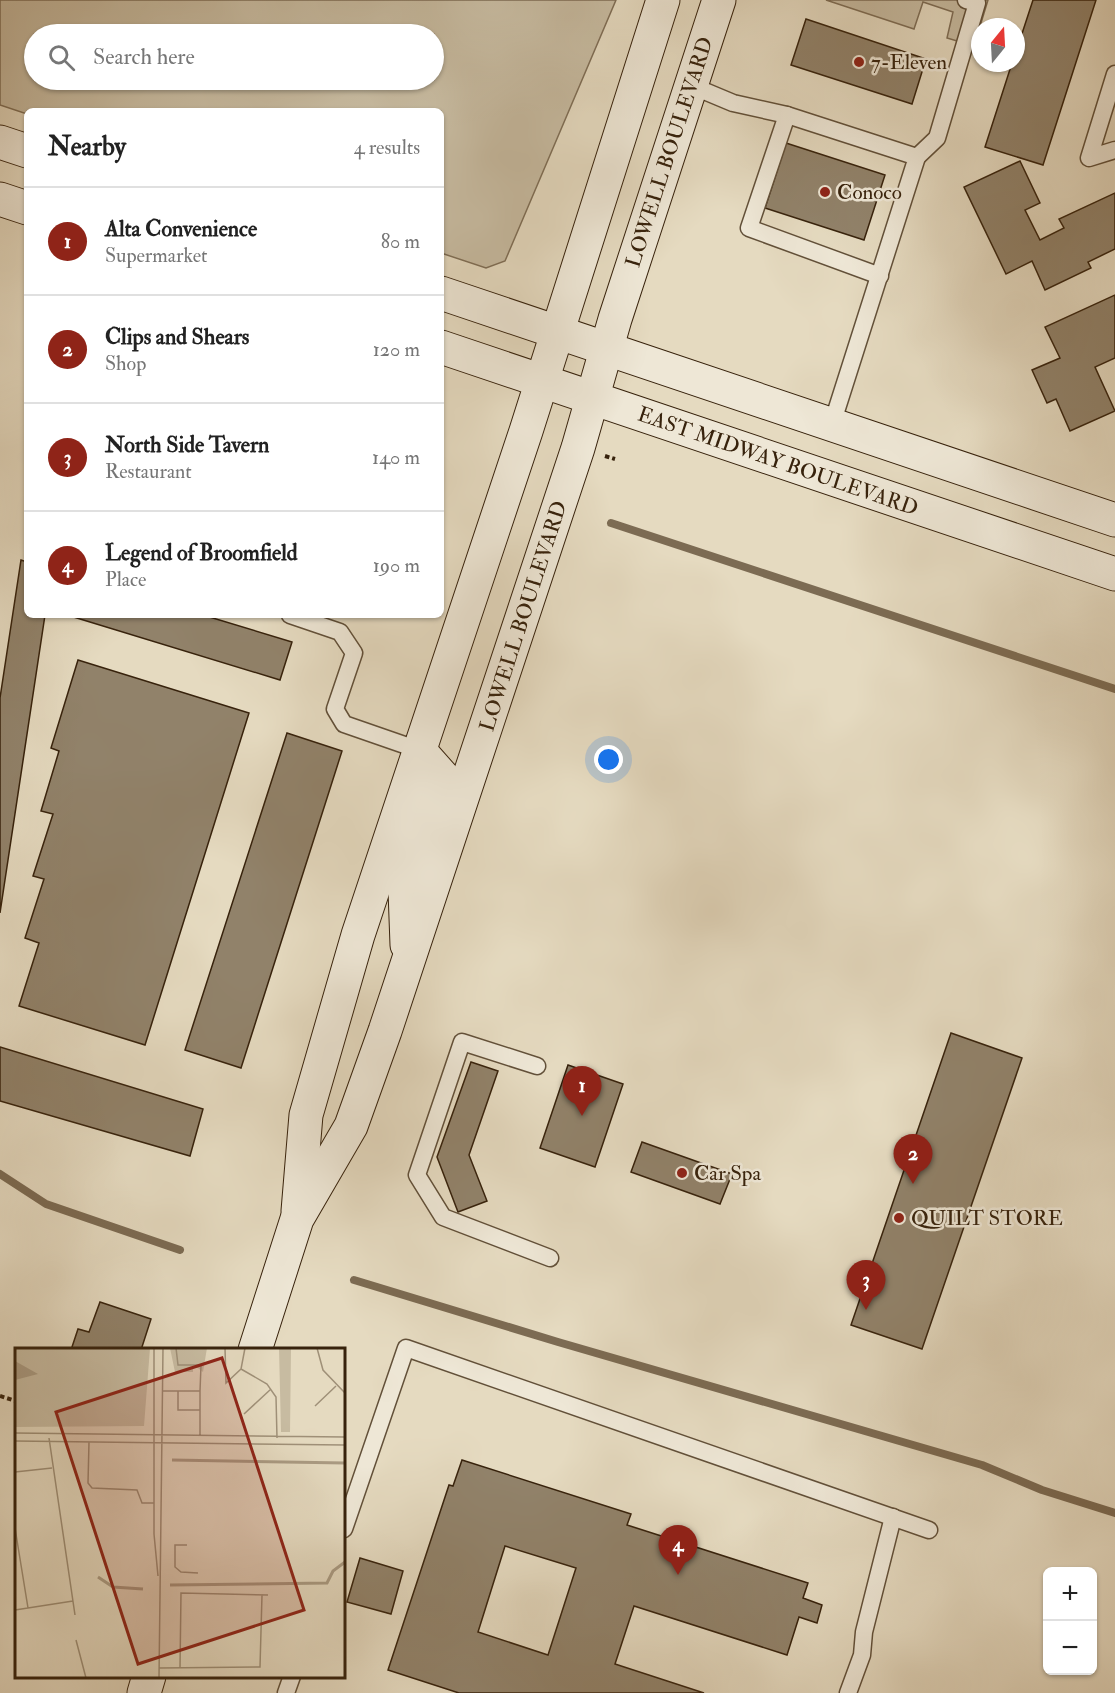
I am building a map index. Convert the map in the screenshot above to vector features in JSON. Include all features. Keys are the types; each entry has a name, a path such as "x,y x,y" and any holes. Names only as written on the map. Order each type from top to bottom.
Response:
{"main road":[{"name":"LOWELL BOULEVARD","path":"297,1219 306,1115 358,935 543,381 556,333 663,0"},
{"name":"LOWELL BOULEVARD","path":"256,1348 297,1219 351,1126 408,964 594,398 690,85 719,0"},
{"path":"0,142 24,151"},
{"path":"0,199 24,207"},
{"path":"444,294 1115,520"},
{"name":"EAST MIDWAY BOULEVARD","path":"444,348 1115,574"},
{"path":"408,964 405,890 442,777 419,750"},
{"path":"144,1693 149,1678"}],"lane":[{"path":"832,424 917,157 937,138 977,3 966,0"},
{"path":"1115,74 1089,158 1115,150"},
{"path":"690,85 733,103 787,115 917,157"},
{"path":"787,115 749,228 880,276"},
{"path":"299,618 340,632 354,653 335,709 344,724 419,750"},
{"path":"537,1066 462,1042 417,1175 443,1217 550,1258"},
{"path":"345,1526 406,1348 929,1530"},
{"path":"848,1693 862,1655 864,1632 893,1517"},
{"path":"286,1693 292,1678"}],"path":[{"path":"0,1396 15,1401"}],"shaded area":[{"path":"0,0 616,0 505,261 486,268 444,254 444,108 24,108 24,113 0,105"},
{"path":"826,0 988,0 983,18 971,18 971,45 947,38 953,12 923,2 914,29"}],"building":[{"path":"1033,0 1096,0 1043,165 985,147 1009,72 1025,72 1025,24"},
{"name":"7-Eleven","path":"806,19 926,59 912,104 791,65"},
{"name":"Conoco","path":"786,143 885,175 864,240 765,208"},
{"path":"1020,161 1040,203 1025,210 1040,240 1064,228 1059,219 1115,193 1115,249 1088,262 1091,268 1045,290 1032,261 1006,274 964,187"},
{"path":"1115,295 1115,358 1095,367 1115,411 1070,431 1056,399 1047,403 1032,370 1060,358 1045,327"},
{"path":"21,560 24,561 24,618 45,618 0,913 0,698"},
{"path":"77,618 213,618 292,642 280,680"},
{"path":"78,660 249,713 145,1045 19,1006 39,943 25,938 44,879 33,876 53,814 41,811 59,751 51,748"},
{"path":"287,733 342,751 241,1068 185,1050"},
{"path":"951,1033 1022,1058 922,1349 851,1325"},
{"path":"0,1047 203,1109 190,1156 0,1101"},
{"path":"471,1062 498,1071 469,1155 487,1201 458,1212 437,1157"},
{"path":"568,1065 623,1084 595,1167 540,1148"},
{"name":"Car Spa","path":"642,1142 732,1174 720,1204 631,1172"},
{"path":"100,1302 151,1319 142,1348 72,1348 78,1329 89,1332"},
{"path":"462,1460 631,1514 627,1525 808,1583 803,1598 822,1605 817,1623 799,1617 787,1655 634,1606 615,1664 704,1693 459,1693 388,1670 449,1485 453,1486","holes":["505,1546 576,1568 548,1655 478,1632"]},
{"path":"360,1558 403,1571 391,1614 347,1602"}],"waterway":[{"path":"611,523 1115,689"},
{"path":"0,1174 46,1204 180,1250"},
{"path":"354,1280 558,1342 982,1465 1042,1490 1115,1513"}],"place":[{"name":"7-Eleven","path":"859,62"},
{"name":"Conoco","path":"825,192"},
{"name":"Alta Convenience","path":"582,1116"},
{"name":"Car Spa","path":"682,1173"},
{"name":"Clips and Shears","path":"913,1184"},
{"name":"QUILT STORE","path":"899,1218"},
{"name":"North Side Tavern","path":"866,1310"},
{"name":"Legend of Broomfield","path":"678,1575"}]}
